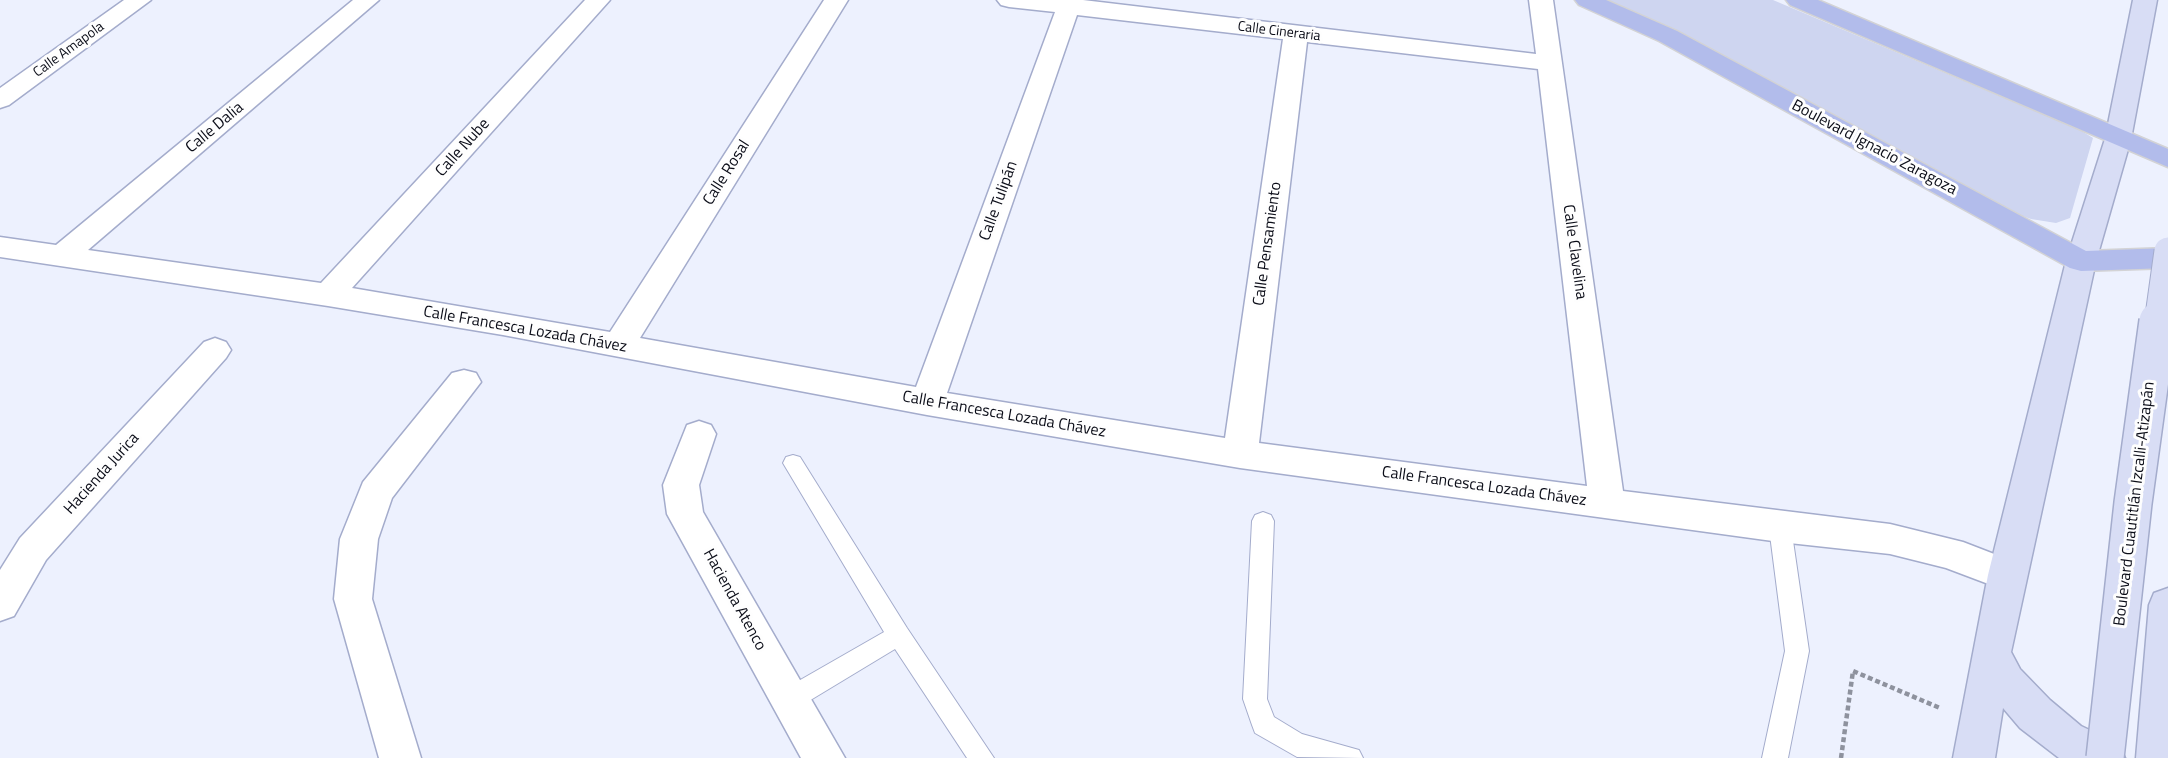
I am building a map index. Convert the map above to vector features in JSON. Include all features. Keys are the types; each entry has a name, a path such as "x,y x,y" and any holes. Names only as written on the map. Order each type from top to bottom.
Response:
{"main road":[{"name":"Boulevard Ignacio Zaragoza","path":"1587,0 1668,36 2081,261"},
{"path":"1798,0 2168,159"},
{"path":"2081,261 2168,258"}],"street":[{"name":"Calle Amapola","path":"0,100 139,0"},
{"name":"Calle Dalia","path":"63,255 367,0"},
{"name":"Calle Nube","path":"328,295 598,0"},
{"name":"Calle Rosal","path":"618,346 836,0"},
{"name":"Calle Cineraria","path":"1009,0 1070,3 1296,34 1549,63"},
{"name":"Calle Clavelina","path":"1541,0 1607,504"},
{"path":"1974,758 1991,653 2007,575 2081,261 2118,139 2140,15 2145,0"},
{"name":"Calle Tulipán","path":"927,402 1070,3"},
{"name":"Calle Pensamiento","path":"1240,454 1296,34"},
{"name":"Calle Francesca Lozada Chávez","path":"0,247 328,295 927,402 1240,454 1780,527 1890,539 1950,553 2007,575"},
{"name":"Boulevard Cuautitlán Izcalli-Atizapán","path":"2104,758 2133,503 2168,251"},
{"name":"Hacienda Jurica","path":"0,604 33,549 215,350"},
{"path":"400,758 353,599 359,539 376,492 464,382"},
{"name":"Hacienda Atenco","path":"699,434 681,485 685,514 824,758"},
{"path":"2157,758 2168,605"},
{"path":"1991,653 2006,682 2035,714 2066,740 2104,758"}],"lane":[{"path":"793,463 899,635 981,758"},
{"path":"1263,521 1255,699 1264,725 1297,745 1350,758"},
{"path":"1775,758 1797,651 1780,527"},
{"path":"790,699 899,635"}],"path":[{"path":"1841,758 1853,671 1944,710"}],"shaded area":[{"path":"1592,0 1773,0 2080,130 2093,138 2070,218 2056,223 2031,219 1978,200"}]}
